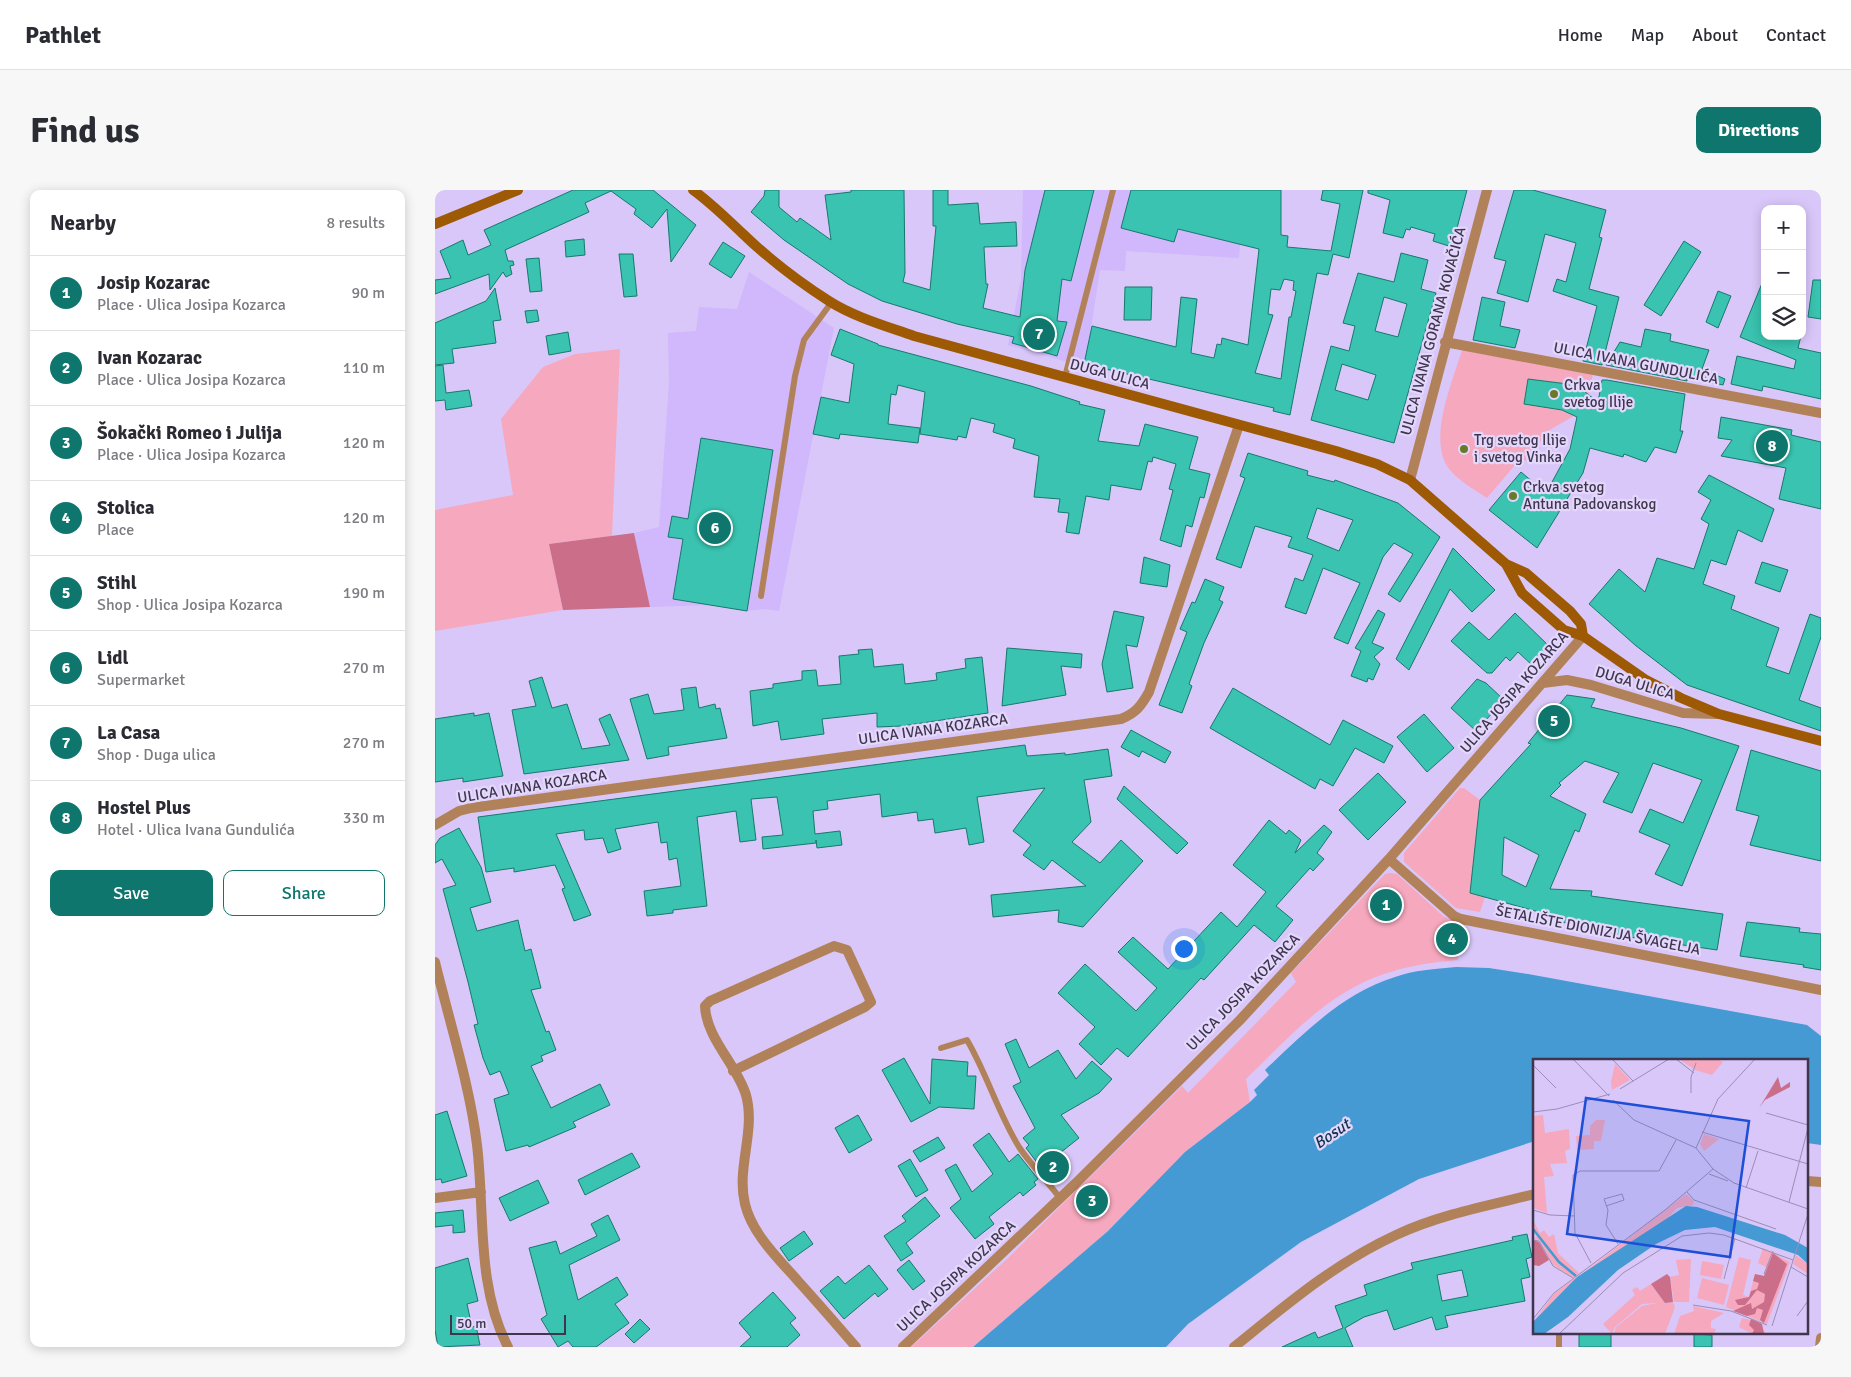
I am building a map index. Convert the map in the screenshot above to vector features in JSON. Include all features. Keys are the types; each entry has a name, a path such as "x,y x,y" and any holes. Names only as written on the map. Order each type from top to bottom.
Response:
{"main road":[{"path":"435,224 518,190"},
{"name":"DUGA ULICA","path":"693,190 711,203 756,246 831,303 914,336 1377,464 1410,480 1506,564 1526,573 1570,611 1581,624 1583,636"},
{"name":"DUGA ULICA","path":"705,190 711,203"},
{"name":"DUGA ULICA","path":"1506,564 1522,593 1564,630 1583,636 1646,680 1681,698 1719,714 1821,741"}],"street":[{"name":"ULICA IVANA GORANA KOVAČIĆA","path":"1410,480 1445,342 1487,190"},
{"name":"ULICA IVANA GUNDULIĆA","path":"1445,342 1821,414"},
{"name":"ULICA IVANA KOZARCA","path":"435,825 459,811 471,808 1121,719 1134,714 1149,692 1239,425"},
{"name":"ULICA JOSIPA KOZARCA","path":"903,1347 1060,1198 1234,1026 1389,859 1583,636"},
{"name":"DUGA ULICA","path":"1543,683 1567,680 1591,685 1683,713 1719,714"},
{"name":"ŠETALIŠTE DIONIZIJA ŠVAGELJA","path":"1389,859 1454,916 1461,919 1821,990"},
{"path":"733,1071 865,1007 871,1002 847,950 834,946 710,1001 705,1006 705,1016 733,1071 743,1087 748,1104 749,1122 743,1174 745,1204 752,1224 767,1245 856,1347"},
{"path":"435,962 477,1143 485,1255 490,1293 501,1334 508,1347"},
{"path":"435,1198 481,1192"},
{"path":"1234,1347 1307,1288 1351,1258 1398,1234 1470,1210 1533,1194"},
{"path":"1820,1347 1821,1338"}],"lane":[{"path":"1065,377 1113,190"},
{"path":"761,596 795,376 804,340 831,303"},
{"path":"941,1048 957,1041 967,1040 979,1060 995,1102 1020,1148 1060,1198"},
{"path":"1559,1334 1559,1347"}],"shaded area":[{"path":"1023,190 1254,190 1240,245 1239,258 1126,251 1125,271 1100,270 1085,367 1008,345 1021,279"},
{"path":"749,272 834,328 779,611 765,609 747,611 711,605 650,607 634,533 659,527 669,383 668,333 696,331 699,307 737,309"},
{"path":"620,349 612,536 549,544 563,610 435,631 435,510 513,495 501,419 543,367 575,354"},
{"path":"1462,350 1593,374 1588,402 1577,414 1548,431 1526,461 1521,458 1487,498 1462,482 1450,470 1443,458 1440,443 1441,427 1448,394"},
{"path":"634,533 650,607 563,610 549,544"},
{"path":"1460,788 1464,788 1480,800 1485,897 1480,912 1456,908 1404,862 1404,853"},
{"path":"1385,874 1397,874 1443,916 1458,923 1458,960 1421,964 1390,972 1363,982 1339,996 1317,1012 1246,1079 1250,1102 1185,1152 1108,1231 973,1347 911,1347 1007,1259 1182,1086 1188,1093 1296,982 1291,973"}],"water":[{"name":"Bosut","path":"1456,967 1489,968 1807,1025 1821,1036 1821,1145 1809,1143 1809,1059 1533,1059 1533,1142 1419,1179 1301,1242 1188,1324 1166,1347 973,1347 1108,1231 1185,1152 1250,1102 1257,1095 1254,1090 1269,1075 1265,1070 1325,1016 1358,993 1376,984 1402,975 1432,969"}],"building":[{"path":"573,190 653,190 696,225 671,262 667,209 652,228 634,214 636,209 611,191 585,203 589,212 505,250 508,261 513,261 514,265 510,266 512,274 506,277 503,272 490,290 489,274 435,294 435,280 451,278 440,251 463,240 468,255 491,245 484,230"},
{"path":"765,190 779,190 779,207 797,222 800,218 831,240 825,195 851,192 851,190 904,190 905,273 903,282 930,290 936,226 933,226 933,190 948,190 948,205 978,203 980,224 1016,222 1017,246 984,247 986,284 988,284 983,308 1020,317 1025,270 1045,190 1094,190 1071,281 1062,279 1057,321 1067,322 1057,356 1012,343 1014,337 957,324 882,301 848,284 784,240 751,212 764,196"},
{"path":"1131,190 1281,190 1281,235 1288,236 1287,247 1331,251 1340,204 1321,200 1323,190 1363,190 1349,258 1333,254 1328,275 1317,273 1290,415 1273,411 1274,408 1084,364 1092,326 1176,347 1181,297 1197,299 1191,353 1214,358 1217,344 1221,345 1222,338 1248,345 1259,249 1178,229 1174,242 1121,228","holes":["1284,279 1294,281 1293,290 1296,291 1291,317 1289,317 1281,379 1255,373 1273,315 1268,314 1271,289 1280,290"]},
{"path":"1368,190 1467,190 1452,247 1433,241 1435,234 1411,227 1410,230 1406,229 1403,238 1383,233 1390,200 1368,193"},
{"path":"1514,190 1533,190 1606,210 1599,237 1602,238 1589,289 1619,297 1602,365 1583,361 1597,306 1553,291 1557,279 1566,282 1576,243 1545,234 1528,302 1497,293 1506,261 1494,258"},
{"path":"584,239 585,255 566,257 565,241"},
{"path":"1684,241 1701,252 1661,316 1644,305"},
{"path":"723,242 745,256 731,278 709,264"},
{"path":"1401,253 1428,260 1421,289 1436,293 1394,443 1311,420 1331,346 1349,351 1355,326 1343,323 1358,273 1394,282","holes":["1384,297 1407,304 1398,337 1375,331","1342,364 1376,375 1368,400 1335,390"]},
{"path":"619,254 633,254 637,296 624,297"},
{"path":"539,258 542,291 530,292 526,259"},
{"path":"1813,280 1821,280 1821,319 1808,317"},
{"path":"1761,286 1761,340 1800,340 1798,348 1821,353 1821,399 1763,386 1762,391 1731,384 1737,356 1794,369 1796,360 1740,337"},
{"path":"1125,287 1152,287 1151,320 1124,320"},
{"path":"495,288 501,320 493,321 496,343 452,349 454,363 435,365 435,323 486,301"},
{"path":"1718,291 1731,296 1718,328 1706,322"},
{"path":"1482,297 1505,302 1500,326 1520,330 1515,348 1473,340"},
{"path":"537,310 539,321 527,323 525,311"},
{"path":"840,329 878,345 1031,386 1080,402 1079,404 1105,410 1098,441 1139,446 1145,424 1198,437 1189,469 1210,474 1204,498 1200,497 1192,527 1186,525 1181,547 1160,540 1173,490 1169,489 1176,464 1153,457 1152,462 1148,461 1141,490 1111,485 1109,500 1086,496 1079,534 1066,532 1069,513 1058,512 1060,499 1034,497 1039,456 1013,448 1015,439 993,432 995,424 971,418 966,438 958,436 957,440 920,434 925,392 898,385 896,395 891,394 888,424 920,428 918,443 840,434 839,439 813,434 821,397 849,403 854,364 831,355"},
{"path":"1645,329 1671,334 1670,341 1709,350 1702,369 1725,379 1723,385 1687,377 1687,381 1606,365 1620,342 1641,347"},
{"path":"568,332 571,351 549,355 546,336"},
{"path":"443,365 446,393 469,390 472,406 446,410 445,400 435,401 435,366"},
{"path":"1528,379 1576,385 1598,402 1602,380 1685,394 1680,431 1683,431 1676,453 1655,447 1646,462 1624,454 1623,457 1590,448 1583,473 1537,548 1489,510 1521,472 1546,493 1570,449 1577,417 1562,410 1524,404"},
{"path":"1721,417 1792,430 1791,435 1821,442 1821,509 1779,499 1786,468 1721,456 1732,440 1718,438"},
{"path":"701,438 773,450 747,611 673,599 683,539 668,537 672,516 688,519"},
{"path":"1248,453 1308,471 1307,475 1334,482 1335,480 1398,503 1440,537 1400,602 1388,594 1413,554 1394,543 1383,557 1348,644 1334,638 1360,583 1323,568 1306,614 1285,607 1295,578 1303,581 1313,555 1288,547 1292,537 1255,526 1241,568 1216,559 1245,478 1240,476","holes":["1317,508 1353,520 1339,551 1307,538"]},
{"path":"1709,475 1774,509 1762,542 1738,530 1726,565 1711,560 1703,584 1735,596 1731,609 1779,628 1766,666 1789,674 1810,614 1821,618 1821,637 1799,700 1821,708 1821,731 1687,685 1635,645 1589,604 1619,569 1645,592 1657,558 1694,569 1709,524 1701,519 1711,500 1698,492"},
{"path":"1453,548 1495,590 1472,612 1450,589 1409,670 1396,659"},
{"path":"1144,557 1170,565 1167,587 1140,583"},
{"path":"1762,562 1788,570 1780,592 1755,583"},
{"path":"1205,579 1224,587 1219,600 1223,602 1204,643 1189,684 1192,686 1182,713 1159,705 1187,632 1180,629 1192,602 1195,603"},
{"path":"1378,610 1385,614 1372,643 1384,648 1374,657 1380,664 1373,680 1368,678 1367,682 1351,676 1361,651 1355,648"},
{"path":"1114,611 1144,617 1137,647 1126,645 1133,688 1107,692 1102,664"},
{"path":"1515,613 1551,648 1533,666 1518,652 1510,661 1506,657 1492,673 1487,673 1451,641 1469,622 1489,640"},
{"path":"1007,648 1082,654 1081,668 1061,666 1066,695 1002,706"},
{"path":"872,649 874,667 903,664 905,684 937,680 936,673 966,668 965,659 982,657 988,713 902,726 877,727 877,713 822,719 824,734 781,740 778,721 753,726 750,691 773,688 773,684 802,680 802,671 816,670 818,686 841,684 839,656 859,654 858,650"},
{"path":"542,677 552,708 567,704 582,749 610,745 599,719 610,714 629,760 524,774 512,710 536,706 529,681"},
{"path":"1477,679 1486,683 1504,700 1476,731 1451,708"},
{"path":"696,687 699,708 715,704 716,709 720,708 727,738 668,747 669,755 647,759 630,699 648,694 654,714 684,710 681,689"},
{"path":"1233,688 1330,745 1343,720 1393,746 1384,763 1355,748 1333,786 1320,779 1315,789 1210,728"},
{"path":"1567,695 1595,699 1591,707 1681,728 1739,746 1682,886 1655,874 1670,845 1639,832 1650,809 1683,823 1702,780 1653,763 1632,813 1603,802 1619,773 1585,761 1559,783 1561,785 1550,796 1586,814 1579,832 1575,830 1550,889 1592,891 1591,896 1723,914 1717,950 1595,932 1595,928 1549,920 1550,915 1470,893 1480,800 1531,744 1528,743","holes":["1504,837 1539,855 1526,887 1502,875"]},
{"path":"474,713 474,716 489,713 503,776 463,782 463,778 435,782 435,719"},
{"path":"1424,714 1454,748 1427,772 1397,737"},
{"path":"1131,730 1171,752 1165,763 1142,751 1139,757 1121,747"},
{"path":"1025,745 1027,756 1065,753 1065,755 1108,749 1112,776 1084,780 1091,822 1072,842 1100,863 1121,840 1143,861 1083,927 1058,922 1059,910 993,917 991,895 1086,886 1052,860 1044,870 1023,855 1031,845 1013,831 1045,788 977,797 984,842 969,845 966,828 935,833 933,819 918,821 917,812 882,817 880,794 827,801 828,809 813,811 815,834 840,831 842,845 817,848 816,840 816,843 763,849 762,837 783,835 777,797 751,799 756,840 740,842 736,811 697,817 707,906 673,910 673,913 647,916 644,891 681,886 677,858 669,860 667,842 661,843 658,822 615,829 621,849 608,853 603,838 585,840 584,830 556,834 591,915 574,921 562,889 565,888 555,865 514,872 514,868 486,872 478,817"},
{"path":"1751,750 1821,771 1821,861 1750,845 1759,816 1736,810"},
{"path":"1378,773 1406,802 1368,840 1339,810"},
{"path":"1124,786 1188,843 1177,854 1117,799"},
{"path":"1269,820 1286,834 1289,830 1301,840 1295,853 1324,825 1332,832 1317,853 1324,859 1313,871 1310,868 1276,906 1293,920 1275,942 1254,925 1204,980 1201,978 1128,1057 1117,1048 1101,1065 1079,1044 1095,1027 1058,993 1085,964 1136,1011 1157,988 1118,952 1133,937 1168,969 1221,912 1237,927 1266,892 1233,865"},
{"path":"459,828 481,867 491,902 470,908 477,931 518,920 525,951 531,949 541,988 531,990 546,1032 549,1031 556,1050 541,1056 543,1061 531,1066 551,1108 600,1084 610,1105 573,1122 576,1127 529,1147 528,1145 506,1151 494,1099 509,1094 500,1071 490,1075 483,1058 474,1025 478,1024 443,889 456,885 442,859 435,863 435,845 440,838"},
{"path":"1747,922 1800,928 1799,932 1821,934 1821,970 1803,967 1804,965 1740,956"},
{"path":"1016,1039 1029,1068 1058,1050 1076,1079 1092,1061 1112,1079 1099,1093 1061,1115 1079,1138 1060,1153 1063,1158 1045,1173 1026,1148 1029,1145 1023,1138 1035,1128 1013,1086 1021,1082 1005,1044"},
{"path":"904,1058 930,1104 932,1059 968,1062 967,1076 976,1076 974,1109 939,1107 911,1122 882,1070"},
{"path":"447,1111 467,1176 442,1183 441,1179 435,1180 435,1115"},
{"path":"858,1115 872,1140 849,1153 835,1128"},
{"path":"989,1133 1009,1162 1018,1154 1038,1179 1034,1182 1036,1185 1023,1196 1020,1192 989,1217 994,1224 975,1239 950,1208 961,1199 945,1170 956,1164 972,1192 993,1174 973,1145"},
{"path":"938,1137 945,1148 920,1162 913,1151"},
{"path":"632,1153 640,1167 585,1195 578,1180"},
{"path":"910,1159 928,1190 916,1197 898,1166"},
{"path":"538,1180 549,1203 510,1221 499,1198"},
{"path":"925,1197 940,1216 906,1243 913,1253 901,1261 884,1236 906,1221 902,1216"},
{"path":"463,1210 465,1232 453,1233 453,1225 435,1227 435,1213"},
{"path":"608,1215 620,1240 569,1265 578,1300 617,1277 628,1295 615,1304 629,1323 596,1347 573,1347 568,1341 558,1347 541,1319 547,1315 529,1248 556,1241 560,1254 597,1236 591,1224"},
{"path":"804,1231 813,1244 789,1261 780,1248"},
{"path":"1527,1234 1532,1257 1526,1259 1530,1277 1521,1279 1525,1301 1445,1316 1448,1327 1436,1330 1432,1317 1394,1330 1387,1310 1364,1317 1345,1328 1353,1347 1282,1347 1315,1332 1318,1338 1343,1328 1335,1306 1367,1295 1364,1285 1413,1269 1411,1263 1513,1240 1512,1237","holes":["1462,1270 1468,1296 1442,1301 1437,1275"]},
{"path":"468,1258 478,1301 467,1304 472,1327 476,1326 480,1345 438,1347 435,1330 435,1268"},
{"path":"909,1260 925,1281 913,1290 897,1270"},
{"path":"869,1265 888,1289 878,1297 875,1293 844,1319 820,1291 838,1276 845,1284"},
{"path":"773,1292 796,1318 790,1323 800,1335 787,1347 740,1347 751,1337 739,1323"},
{"path":"640,1319 650,1329 634,1343 625,1334"},
{"path":"1579,1334 1611,1334 1611,1347 1579,1347"},
{"path":"1694,1334 1712,1335 1712,1347 1694,1347"}],"place":[{"name":"La Casa","path":"1039,334"},
{"name":"Crkva svetog Ilije","path":"1554,394"},
{"name":"Hostel Plus","path":"1772,446"},
{"name":"Trg svetog Ilije i svetog Vinka","path":"1464,449"},
{"name":"Crkva svetog Antuna Padovanskog","path":"1513,496"},
{"name":"Lidl","path":"715,528"},
{"name":"Stihl","path":"1554,721"},
{"name":"Josip Kozarac","path":"1386,905"},
{"name":"Stolica","path":"1452,939"},
{"name":"Ivan Kozarac","path":"1053,1167"},
{"name":"Šokački Romeo i Julija","path":"1092,1201"}]}
